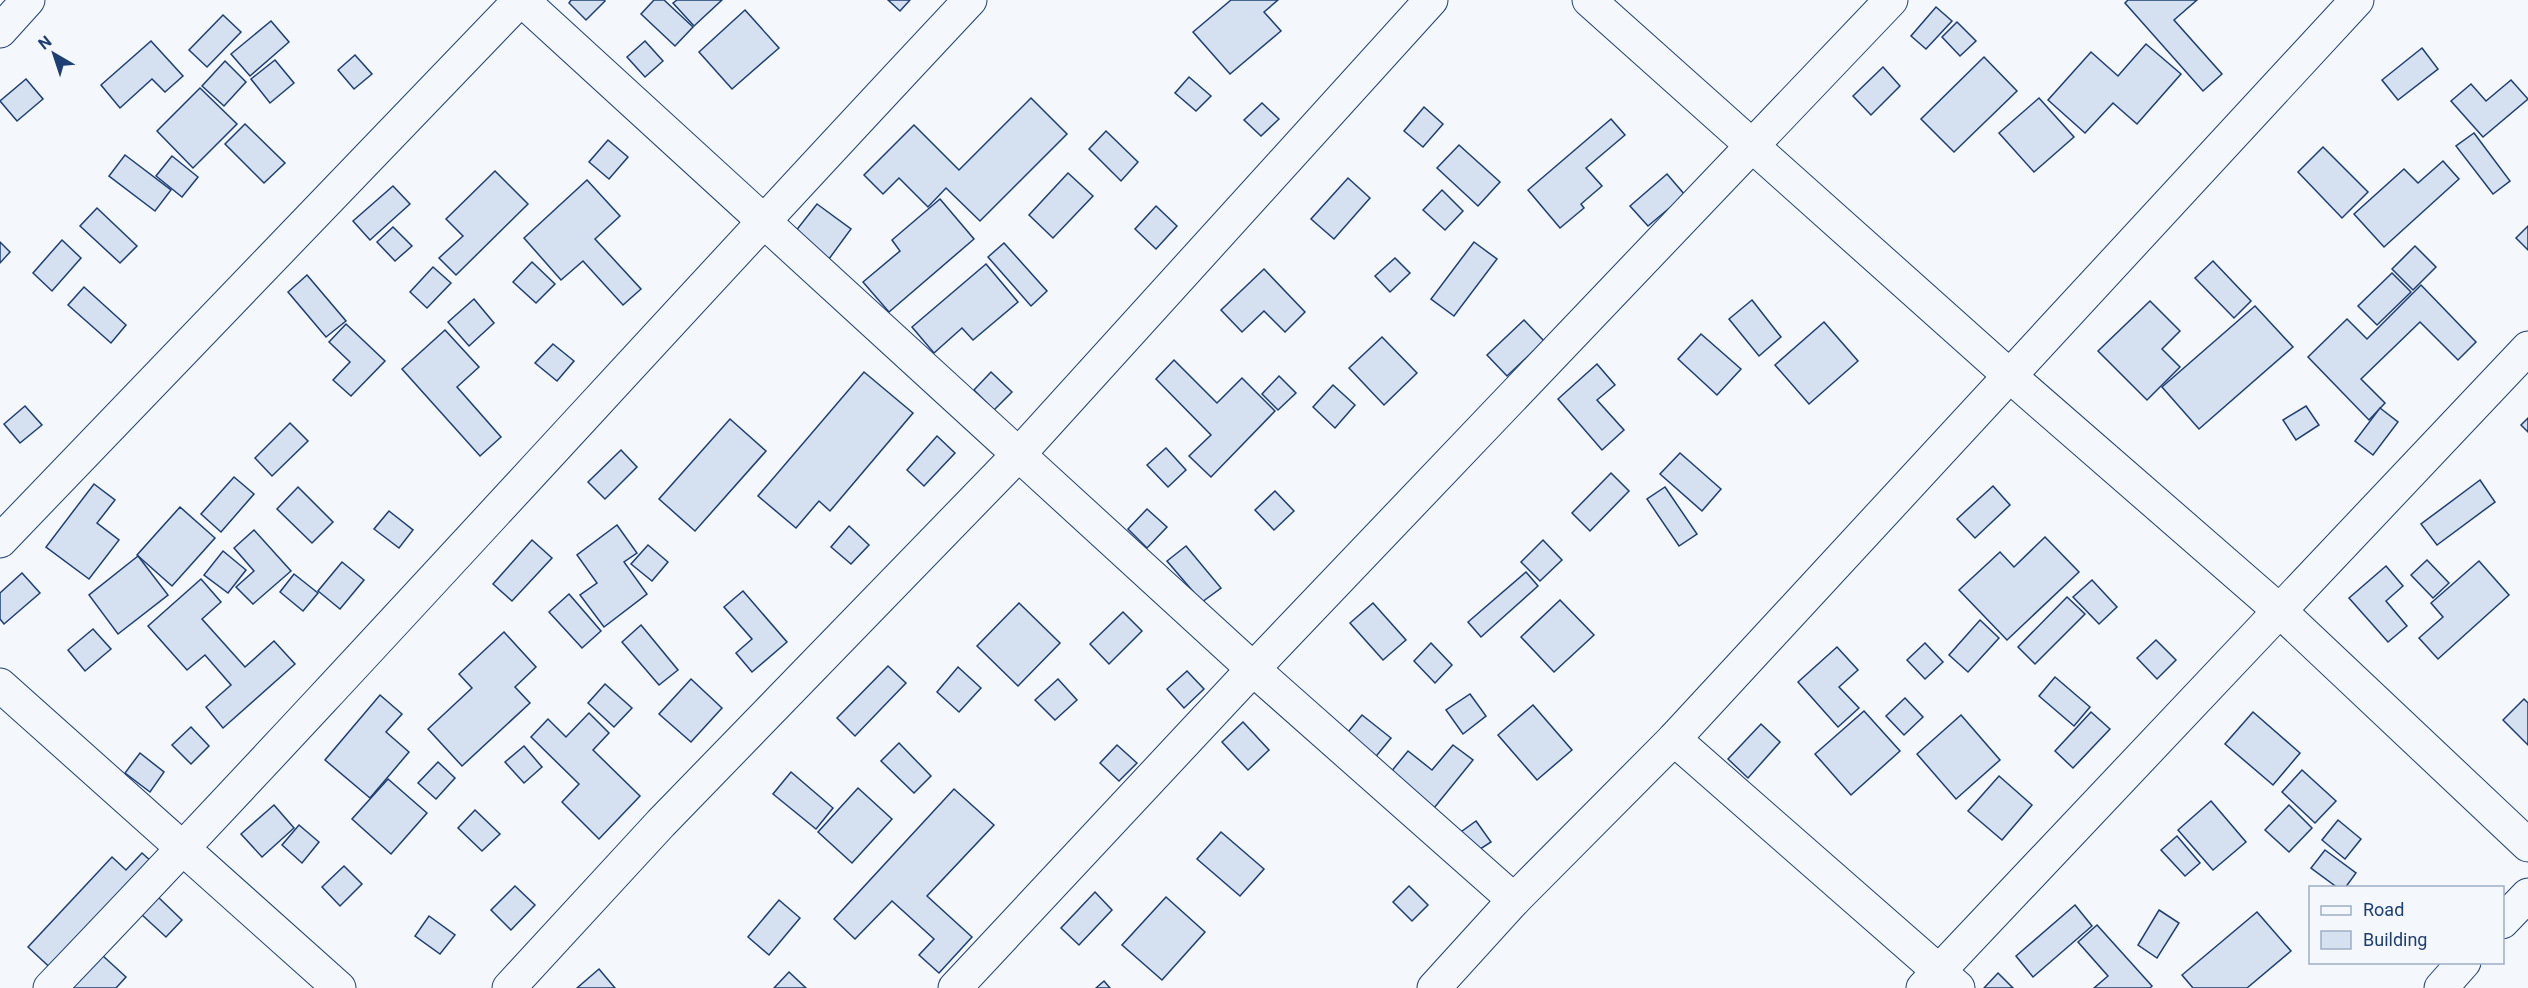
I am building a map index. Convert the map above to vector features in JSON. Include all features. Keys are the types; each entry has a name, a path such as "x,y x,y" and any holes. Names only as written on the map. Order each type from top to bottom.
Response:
{"street":[{"path":"0,31 28,0"},
{"path":"0,541 521,0 764,219 1253,669 1514,900"},
{"path":"50,988 184,848 764,219 970,0"},
{"path":"509,988 669,815 1020,453 1431,0"},
{"path":"1589,0 2011,377 2281,612 2528,845"},
{"path":"955,988 1253,669 1891,0"},
{"path":"1434,988 1514,900 1674,739 2357,0"},
{"path":"1674,739 1940,982 2528,348"},
{"path":"0,685 339,988"},
{"path":"2504,920 2528,895"},
{"path":"2440,988 2463,964"}],"building":[{"path":"571,0 605,1 586,20 569,3"},
{"path":"654,0 664,0 693,27 675,46 641,14"},
{"path":"677,0 722,0 694,26 673,3"},
{"path":"888,0 910,0 900,11"},
{"path":"1231,0 1278,0 1264,12 1281,31 1230,74 1193,32"},
{"path":"2128,0 2197,0 2174,20 2222,74 2203,91 2125,3"},
{"path":"1936,7 1952,21 1926,49 1911,36"},
{"path":"745,10 779,48 732,89 699,52"},
{"path":"223,15 241,32 207,67 189,50"},
{"path":"271,21 289,42 250,76 231,54"},
{"path":"1957,22 1976,41 1960,56 1942,37"},
{"path":"151,41 183,76 165,92 152,79 120,108 101,85"},
{"path":"645,41 663,61 645,77 627,57"},
{"path":"2146,44 2181,74 2137,124 2113,103 2085,133 2048,100 2091,52 2118,76"},
{"path":"2422,48 2438,69 2398,100 2382,80"},
{"path":"355,55 372,74 354,89 338,70"},
{"path":"1984,57 2017,91 1954,152 1921,119"},
{"path":"275,60 294,83 270,103 251,79"},
{"path":"225,61 246,82 224,106 202,86"},
{"path":"1883,67 1900,86 1871,115 1853,96"},
{"path":"1189,77 1211,96 1196,111 1175,93"},
{"path":"26,79 43,99 17,121 0,101"},
{"path":"2511,80 2528,99 2483,137 2451,101 2471,84 2486,101"},
{"path":"200,88 237,124 193,168 157,131"},
{"path":"1031,98 1067,134 980,221 946,188 928,207 899,178 883,194 864,175 914,125 959,170"},
{"path":"2039,98 2074,137 2034,172 1999,133"},
{"path":"1262,103 1279,119 1261,136 1244,120"},
{"path":"1424,107 1443,124 1423,147 1404,131"},
{"path":"1611,119 1625,135 1586,168 1602,186 1581,204 1584,208 1560,228 1528,190"},
{"path":"245,124 285,163 264,183 225,144"},
{"path":"1106,131 1138,162 1121,181 1089,149"},
{"path":"2474,133 2510,181 2493,194 2456,146"},
{"path":"608,140 628,157 609,179 589,162"},
{"path":"1459,145 1500,182 1478,206 1437,168"},
{"path":"2323,147 2368,192 2342,218 2298,172"},
{"path":"125,155 171,190 155,211 109,176"},
{"path":"172,156 198,177 182,197 156,176"},
{"path":"2443,161 2459,179 2384,247 2354,214 2404,169 2418,183"},
{"path":"495,171 528,204 456,275 439,258 463,236 446,219"},
{"path":"1068,173 1093,196 1053,238 1029,215"},
{"path":"1667,174 1685,195 1648,226 1630,206"},
{"path":"1348,178 1370,198 1334,239 1311,219"},
{"path":"587,180 620,216 595,239 641,289 623,305 583,261 561,280 524,238"},
{"path":"393,186 410,204 370,240 353,221"},
{"path":"1442,190 1463,211 1445,230 1423,210"},
{"path":"940,199 974,239 889,312 863,282 900,251 892,240"},
{"path":"817,204 851,229 826,263 791,237"},
{"path":"1156,206 1177,226 1156,249 1135,229"},
{"path":"97,208 137,246 120,263 80,226"},
{"path":"2528,226 2528,250 2516,238"},
{"path":"393,227 412,246 395,261 377,242"},
{"path":"62,240 81,258 52,291 33,273"},
{"path":"0,242 10,252 0,263"},
{"path":"1474,242 1497,259 1454,316 1431,299"},
{"path":"1004,243 1047,291 1031,306 988,257"},
{"path":"2415,246 2436,267 2413,290 2392,269"},
{"path":"1395,258 1410,273 1390,292 1375,276"},
{"path":"2213,261 2251,301 2234,318 2195,278"},
{"path":"532,262 555,284 536,303 513,282"},
{"path":"986,264 1018,302 973,340 962,328 934,353 912,327"},
{"path":"433,267 451,283 427,308 410,292"},
{"path":"1264,269 1305,312 1285,332 1264,311 1242,332 1221,310"},
{"path":"2392,273 2411,292 2377,325 2358,306"},
{"path":"307,275 346,321 326,337 288,292"},
{"path":"2421,285 2476,342 2458,360 2420,322 2361,379 2385,403 2369,420 2308,357 2347,319 2367,339"},
{"path":"84,287 126,325 111,343 68,305"},
{"path":"474,299 494,323 469,346 448,322"},
{"path":"1752,300 1781,337 1759,356 1729,319"},
{"path":"2150,301 2180,331 2162,349 2180,367 2147,400 2098,351"},
{"path":"2255,306 2293,347 2199,429 2162,387"},
{"path":"1524,320 1544,341 1507,376 1487,355"},
{"path":"1824,322 1858,361 1809,404 1775,365"},
{"path":"346,324 385,361 351,396 333,380 350,362 329,342"},
{"path":"445,330 479,367 457,387 501,437 480,456 402,369"},
{"path":"1701,334 1741,369 1717,395 1678,359"},
{"path":"1382,337 1417,373 1384,405 1349,368"},
{"path":"553,344 574,361 557,381 535,363"},
{"path":"1174,360 1217,403 1242,378 1275,411 1211,477 1189,456 1211,435 1156,379"},
{"path":"1597,364 1615,385 1597,400 1624,430 1602,450 1558,399"},
{"path":"864,372 913,413 830,511 819,501 796,528 758,496"},
{"path":"991,372 1012,392 994,410 974,390"},
{"path":"1279,376 1296,393 1278,410 1262,394"},
{"path":"1333,385 1355,405 1335,428 1313,407"},
{"path":"25,406 42,425 20,443 4,424"},
{"path":"2306,406 2319,425 2296,440 2283,420"},
{"path":"2380,408 2398,422 2373,455 2355,441"},
{"path":"2528,418 2528,432 2521,425"},
{"path":"730,419 766,451 695,531 659,499"},
{"path":"290,423 308,441 272,476 255,458"},
{"path":"937,436 955,453 924,486 907,470"},
{"path":"1166,448 1186,470 1168,487 1147,465"},
{"path":"621,450 637,467 605,499 588,482"},
{"path":"1680,453 1721,489 1702,511 1660,474"},
{"path":"1611,473 1629,491 1590,531 1572,513"},
{"path":"234,477 254,494 221,532 201,514"},
{"path":"2480,480 2495,502 2437,545 2421,524"},
{"path":"94,484 115,500 97,523 119,540 89,579 46,547"},
{"path":"1993,486 2010,505 1975,538 1957,519"},
{"path":"298,487 333,522 312,543 277,509"},
{"path":"1665,487 1697,534 1679,546 1647,499"},
{"path":"1275,491 1294,511 1274,530 1255,510"},
{"path":"180,507 215,538 172,586 137,555"},
{"path":"1147,509 1167,527 1147,548 1128,529"},
{"path":"389,511 413,530 399,548 374,529"},
{"path":"617,525 637,553 624,562 647,594 604,627 580,595 597,583 577,555"},
{"path":"849,526 869,545 851,564 831,547"},
{"path":"254,530 291,571 253,604 236,587 254,571 234,548"},
{"path":"2045,537 2079,572 2007,640 1959,590 2000,552 2014,567"},
{"path":"532,540 552,558 512,601 493,584"},
{"path":"1543,540 1562,560 1540,581 1521,562"},
{"path":"648,545 668,562 652,581 631,564"},
{"path":"1186,546 1221,588 1202,602 1167,561"},
{"path":"223,551 246,570 228,593 204,575"},
{"path":"138,556 168,595 118,634 89,595"},
{"path":"2427,560 2449,583 2433,598 2411,575"},
{"path":"2479,561 2509,595 2438,659 2419,638 2443,617 2431,603"},
{"path":"342,562 364,580 340,609 318,591"},
{"path":"2386,566 2403,586 2386,601 2407,626 2388,642 2349,598"},
{"path":"1526,572 1538,586 1481,637 1468,622"},
{"path":"22,573 40,593 4,624 0,619 0,593"},
{"path":"294,574 318,593 303,611 280,592"},
{"path":"201,579 221,602 202,619 245,667 274,641 295,664 223,728 206,707 231,685 205,655 187,670 148,626"},
{"path":"2092,580 2117,607 2099,624 2073,597"},
{"path":"743,591 787,642 752,672 736,653 752,639 724,607"},
{"path":"569,594 601,631 582,648 549,612"},
{"path":"2067,597 2085,614 2035,664 2018,647"},
{"path":"1560,600 1594,635 1554,672 1521,637"},
{"path":"1019,603 1060,643 1018,686 977,646"},
{"path":"1373,603 1406,640 1383,660 1350,623"},
{"path":"1123,612 1142,631 1109,664 1090,644"},
{"path":"1980,620 1999,638 1968,672 1949,655"},
{"path":"641,625 678,670 659,685 622,642"},
{"path":"93,629 111,649 85,671 68,650"},
{"path":"504,632 536,667 515,687 530,703 462,766 428,729 472,688 459,674"},
{"path":"2156,640 2176,660 2157,679 2137,658"},
{"path":"1431,643 1452,665 1435,683 1414,661"},
{"path":"1925,643 1943,662 1925,679 1907,660"},
{"path":"1837,647 1858,670 1839,687 1859,708 1838,727 1798,682"},
{"path":"888,666 906,683 855,736 837,718"},
{"path":"958,667 981,688 959,712 937,692"},
{"path":"1187,671 1204,689 1184,708 1167,689"},
{"path":"2055,677 2090,707 2074,726 2039,696"},
{"path":"691,679 722,708 691,742 659,714"},
{"path":"1058,679 1077,700 1055,720 1035,700"},
{"path":"605,684 632,708 614,727 588,703"},
{"path":"1470,694 1486,716 1463,734 1446,710"},
{"path":"380,695 402,714 386,732 409,752 370,798 325,760"},
{"path":"1905,698 1923,717 1904,735 1886,716"},
{"path":"2524,699 2528,703 2528,745 2503,720"},
{"path":"1533,705 1572,750 1537,780 1498,735"},
{"path":"1864,711 1900,751 1851,795 1815,754"},
{"path":"2091,712 2110,729 2073,768 2055,751"},
{"path":"2253,712 2300,753 2273,785 2225,744"},
{"path":"589,713 609,733 593,750 640,796 599,839 562,802 579,784 531,737 548,719 566,737"},
{"path":"1362,715 1391,738 1373,760 1344,737"},
{"path":"1961,715 2000,760 1956,799 1917,754"},
{"path":"1243,722 1269,750 1248,770 1222,742"},
{"path":"1761,724 1780,742 1748,778 1728,759"},
{"path":"191,727 209,746 191,764 172,745"},
{"path":"899,743 931,776 914,793 881,761"},
{"path":"1117,745 1137,763 1119,781 1100,763"},
{"path":"1453,745 1473,760 1430,813 1386,778 1408,751 1432,770"},
{"path":"524,746 542,767 524,783 505,762"},
{"path":"140,753 164,772 150,792 125,773"},
{"path":"438,762 455,778 436,799 418,783"},
{"path":"2302,770 2336,801 2315,823 2282,792"},
{"path":"791,772 833,808 816,829 773,794"},
{"path":"1999,776 2032,805 2002,840 1968,811"},
{"path":"388,779 427,813 391,854 352,819"},
{"path":"858,788 892,819 852,863 818,832"},
{"path":"954,789 994,825 927,896 972,937 939,973 919,955 934,939 892,901 855,939 834,919"},
{"path":"2211,801 2246,842 2213,870 2178,830"},
{"path":"274,805 294,828 262,857 241,834"},
{"path":"2289,805 2312,828 2289,852 2265,830"},
{"path":"475,810 500,834 482,851 458,828"},
{"path":"2338,820 2361,839 2345,859 2322,840"},
{"path":"1476,821 1491,842 1468,857 1454,837"},
{"path":"299,825 319,842 302,863 282,845"},
{"path":"1221,832 1264,869 1240,896 1197,859"},
{"path":"2177,836 2200,863 2185,876 2161,850"},
{"path":"2325,850 2356,873 2346,886 2335,886 2311,868"},
{"path":"142,853 173,881 158,897 182,920 166,937 128,902 90,944 126,977 116,988 72,988 28,947 112,857 126,870"},
{"path":"344,866 362,884 340,906 322,887"},
{"path":"515,886 535,905 511,930 491,910"},
{"path":"1409,886 1428,905 1412,921 1393,902"},
{"path":"1095,892 1112,910 1079,945 1061,928"},
{"path":"1166,897 1205,932 1162,980 1122,945"},
{"path":"779,900 800,918 769,955 748,937"},
{"path":"2075,905 2092,926 2033,977 2016,956"},
{"path":"2159,910 2179,923 2157,958 2138,945"},
{"path":"2257,912 2291,951 2247,988 2193,988 2182,975"},
{"path":"429,916 455,935 440,954 415,936"},
{"path":"2097,925 2152,986 2150,988 2094,988 2108,976 2078,942"},
{"path":"599,969 615,988 577,988"},
{"path":"789,972 806,988 774,988"},
{"path":"1998,973 2013,988 1984,988"},
{"path":"1104,981 1110,988 1096,988"}]}
